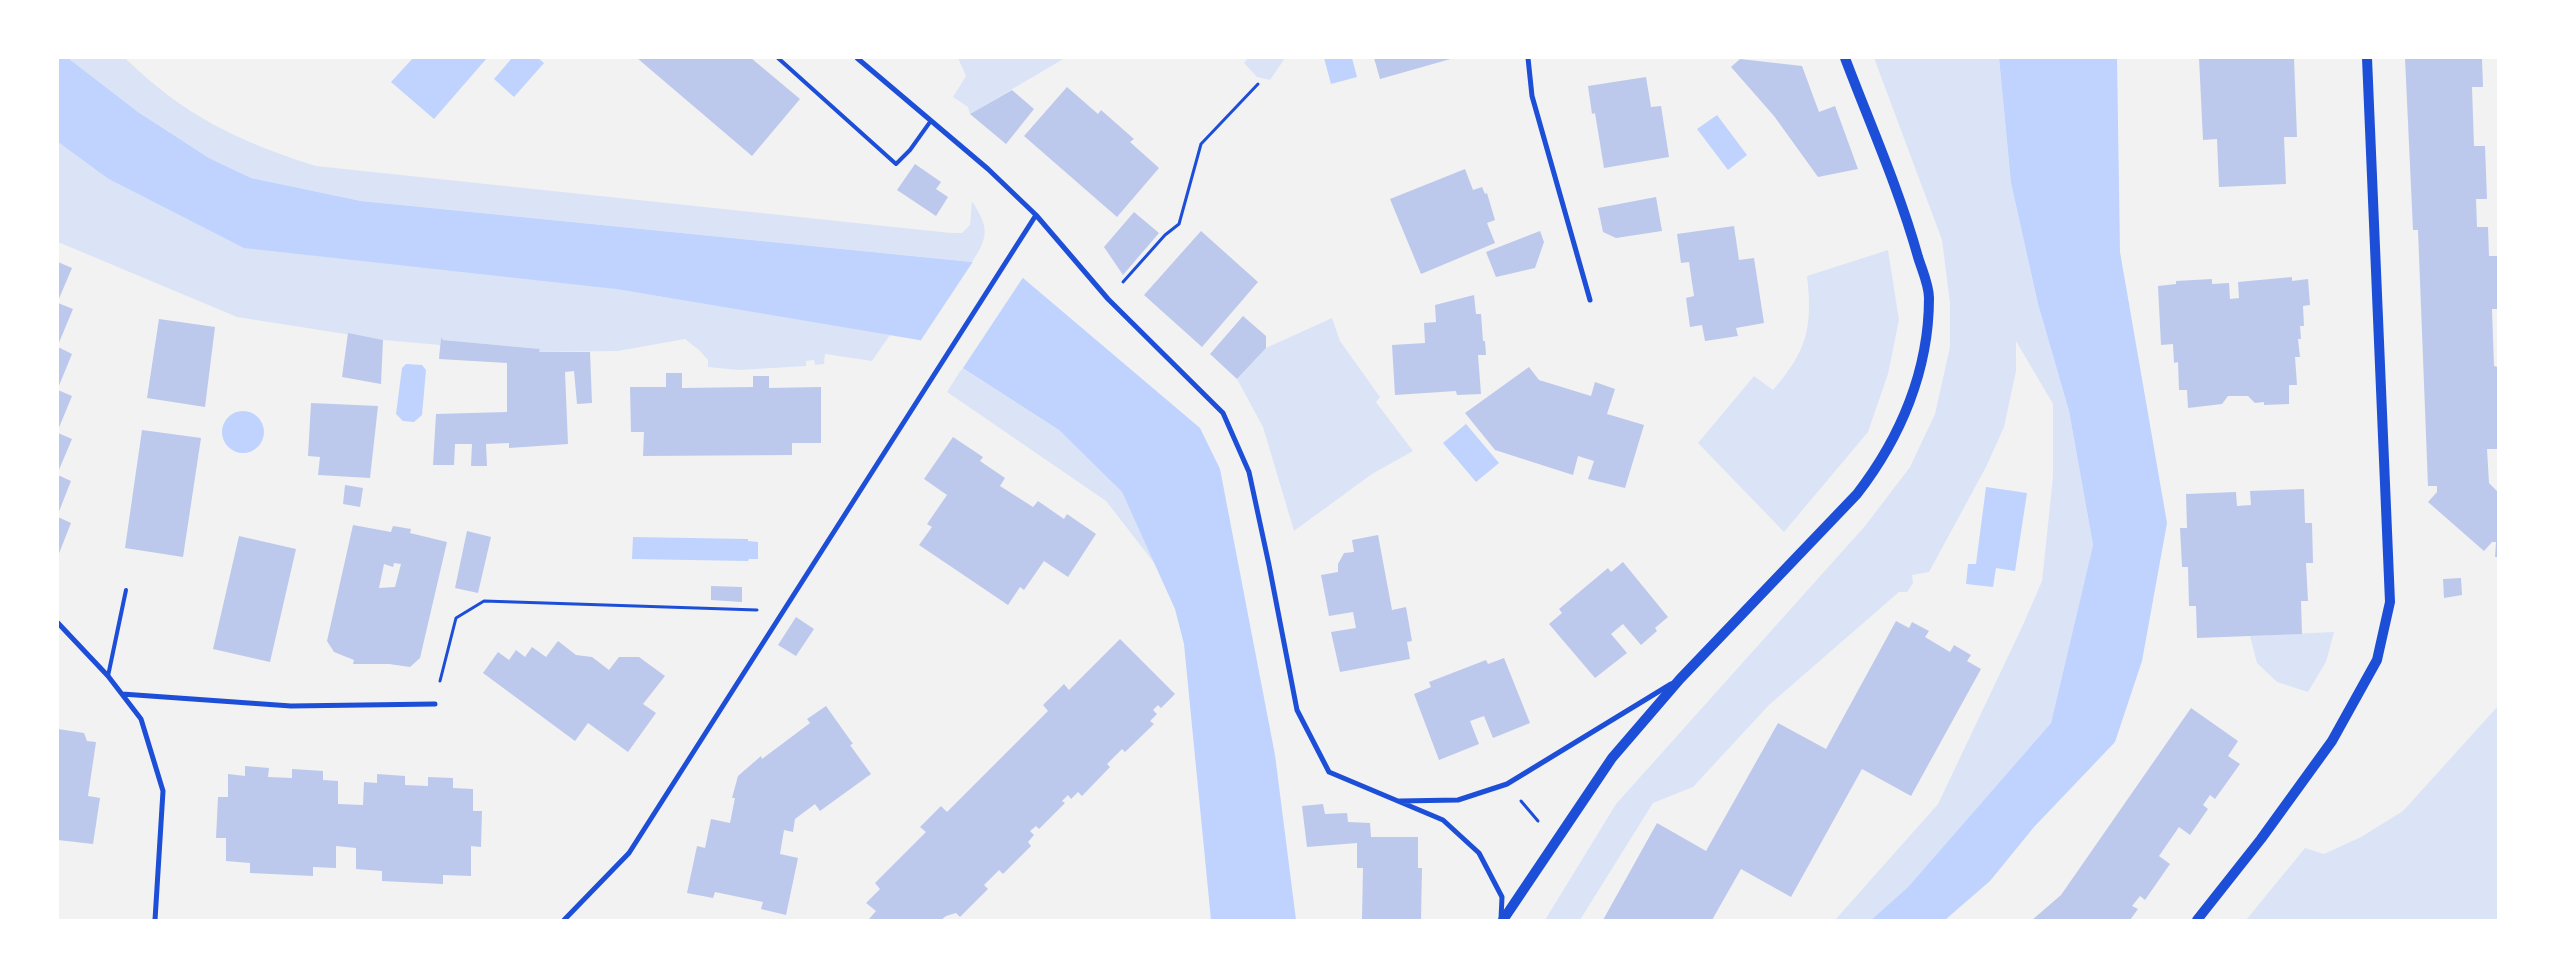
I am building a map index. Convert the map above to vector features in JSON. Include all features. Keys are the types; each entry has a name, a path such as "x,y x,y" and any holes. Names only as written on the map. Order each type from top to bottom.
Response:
{"main road":[{"path":"1502,920 1612,758 1680,679 1863,487 1874,472 1905,417 1924,357 1929,296 1910,230 1845,58"},
{"path":"2197,920 2261,839 2332,742 2378,660 2390,602 2367,58"}],"street":[{"path":"856,58 988,169 1036,214 1108,299 1223,413 1248,472 1270,565 1297,710 1329,772 1444,820 1479,853 1502,897 1502,920"},
{"path":"1528,58 1532,96 1590,300"},
{"path":"564,920 629,853 1036,214"},
{"path":"58,623 108,676 141,719 163,791 155,920"},
{"path":"1397,801 1458,800 1507,784 1680,679"},
{"path":"122,694 291,706 435,704"}],"lane":[{"path":"778,58 896,164 910,150 930,122"},
{"path":"108,676 126,590"}],"path":[{"path":"1127,278 1165,235 1180,224 1201,144 1258,84"},
{"path":"435,704 456,618 484,601 783,611"},
{"path":"1507,784 1555,841"}],"shaded area":[{"path":"68,58 125,58 168,96 213,124 262,147 316,166 951,233 962,233 970,225 972,201 984,225 984,238 972,262 361,201 251,178 209,158 138,112"},
{"path":"958,58 1065,58 970,114 968,107 953,97 966,76"},
{"path":"1248,58 1285,58 1270,80 1257,77 1244,63"},
{"path":"1874,58 1999,58 2011,183 2038,304 2069,411 2093,545 2051,723 1908,887 1871,920 1835,920 1938,804 2042,581 2053,477 2053,404 2016,341 2016,371 2004,427 1986,467 1929,572 1912,575 1913,583 1907,592 1899,592 1769,705 1693,787 1653,803 1580,920 1545,920 1616,804 1865,526 1910,467 1935,414 1950,347 1950,303 1942,240"},
{"path":"58,142 107,178 616,289 890,335 872,361 825,354 824,364 815,365 814,360 806,361 806,366 739,370 708,367 708,360 685,339 618,351 539,352 539,349 443,340 441,337 440,345 383,340 237,317 58,242"},
{"path":"1888,250 1899,320 1888,374 1868,432 1784,532 1698,443 1754,376 1773,390 1794,363 1805,338 1808,324 1809,294 1807,276"},
{"path":"1332,318 1340,341 1380,397 1376,402 1413,451 1372,474 1294,531 1263,427 1237,379 1266,348"},
{"path":"962,368 1059,430 1122,492 1155,564 1106,501 947,392"},
{"path":"2334,632 2326,662 2308,692 2277,682 2257,663 2250,636"},
{"path":"2498,706 2498,920 2246,920 2305,848 2324,854 2361,837 2403,811"}],"water":[{"path":"58,58 68,58 138,112 209,158 251,178 361,201 972,262 1023,278 1200,428 1220,469 1275,755 1296,920 1211,920 1184,644 1175,609 1122,492 1059,430 919,340 616,289 244,248 107,178 58,142"},
{"path":"413,58 487,58 434,119 391,82"},
{"path":"512,58 538,58 544,63 514,97 494,79"},
{"path":"1324,58 1352,58 1357,77 1331,84"},
{"path":"1999,58 2117,58 2120,252 2167,523 2142,661 2115,742 2034,827 1990,881 1945,920 1871,920 1908,887 2051,723 2093,545 2069,411 2038,304 2011,183"},
{"path":"1717,115 1747,155 1728,170 1697,129"},
{"path":"406,364 422,365 426,370 422,415 414,422 403,421 396,414 402,368"},
{"path":"247,411 255,414 261,420 264,432 261,444 255,450 239,453 231,450 225,444 222,428 225,420 231,414"},
{"path":"1466,424 1499,463 1476,482 1443,443"},
{"path":"1986,487 2027,493 2015,571 1996,568 1993,587 1966,584 1968,564 1976,564"},
{"path":"633,537 748,539 748,541 758,542 758,559 749,559 748,561 632,559"}],"pier":[{"path":"974,260 1024,276 961,371 919,343"}],"building":[{"path":"637,58 751,58 800,99 752,156"},
{"path":"1374,58 1454,58 1380,79"},
{"path":"2199,58 2294,58 2297,137 2284,137 2286,184 2219,187 2217,139 2203,140"},
{"path":"2405,58 2482,58 2483,87 2472,87 2474,146 2485,146 2487,199 2476,199 2477,227 2488,227 2489,256 2498,256 2498,309 2492,309 2494,366 2498,367 2497,449 2487,449 2489,483 2498,492 2498,557 2495,557 2496,542 2492,542 2484,551 2428,502 2437,492 2437,486 2428,486 2418,230 2413,230"},
{"path":"1740,59 1802,66 1819,112 1835,106 1858,169 1818,177 1774,116 1731,67"},
{"path":"1646,77 1651,107 1661,106 1669,157 1604,168 1595,113 1592,114 1588,86"},
{"path":"1067,87 1098,114 1101,110 1134,139 1130,142 1159,168 1117,217 1024,136"},
{"path":"1012,90 1034,109 1006,144 970,114"},
{"path":"915,164 941,182 936,189 948,197 936,216 897,190"},
{"path":"1465,169 1473,190 1482,187 1485,194 1487,193 1495,220 1487,223 1495,243 1421,274 1390,199"},
{"path":"1656,197 1662,231 1616,238 1603,232 1598,208"},
{"path":"1134,212 1159,233 1123,275 1104,247"},
{"path":"1734,226 1739,260 1754,258 1764,323 1736,328 1738,336 1705,341 1702,325 1690,327 1686,298 1694,296 1689,262 1681,263 1677,234"},
{"path":"1201,231 1258,282 1202,347 1144,295"},
{"path":"1540,231 1544,242 1535,268 1496,277 1486,252"},
{"path":"58,262 72,268 58,301"},
{"path":"2292,277 2292,281 2308,279 2310,305 2303,306 2304,326 2300,326 2301,339 2298,339 2300,357 2295,357 2297,385 2289,385 2289,404 2264,405 2264,402 2255,403 2248,396 2228,396 2222,404 2188,408 2187,390 2179,390 2178,362 2174,363 2173,344 2161,345 2158,286 2176,284 2176,281 2212,279 2212,284 2229,283 2230,299 2239,298 2238,282"},
{"path":"1474,295 1476,314 1481,314 1486,355 1478,355 1481,394 1457,395 1456,391 1395,395 1392,345 1425,343 1424,323 1436,322 1435,305"},
{"path":"58,303 73,309 58,345"},
{"path":"1243,316 1266,336 1266,348 1237,379 1210,354"},
{"path":"159,319 215,327 205,407 147,398"},
{"path":"348,333 383,340 381,384 342,377"},
{"path":"441,337 443,340 540,349 539,352 590,352 592,403 577,404 574,371 565,372 568,444 509,448 509,443 486,444 487,466 471,466 472,444 455,444 454,465 433,465 436,414 507,412 507,363 439,359"},
{"path":"58,347 72,354 58,388"},
{"path":"1529,367 1539,380 1591,396 1595,382 1615,389 1607,414 1644,425 1625,488 1588,479 1594,461 1578,456 1573,475 1495,450 1465,413"},
{"path":"666,373 682,373 682,388 753,387 753,376 769,376 769,388 821,387 821,443 792,443 792,455 643,456 644,432 631,432 630,387 666,387"},
{"path":"58,390 72,396 58,430"},
{"path":"311,403 378,406 370,478 318,475 320,457 308,456"},
{"path":"142,430 201,438 183,557 125,548"},
{"path":"58,433 72,439 58,472"},
{"path":"953,437 983,457 980,461 1005,478 1000,486 1033,507 1038,501 1064,519 1067,514 1096,534 1068,577 1044,561 1024,590 1020,587 1008,605 919,545 932,527 927,524 947,495 924,479"},
{"path":"58,475 71,481 58,514"},
{"path":"345,485 363,488 360,507 343,504"},
{"path":"2304,489 2305,523 2312,523 2313,563 2306,563 2308,601 2301,601 2302,634 2197,638 2196,606 2189,606 2188,567 2182,567 2180,528 2187,528 2186,494 2236,492 2237,506 2251,505 2250,491"},
{"path":"58,517 71,523 58,556"},
{"path":"353,525 391,532 393,526 411,529 410,533 447,542 420,658 410,667 389,664 353,664 354,660 334,652 327,641","holes":["394,563 401,564 395,587 379,588 384,564 393,567"]},
{"path":"467,531 491,537 478,593 455,588"},
{"path":"1378,535 1392,610 1406,607 1412,641 1407,642 1410,659 1340,672 1331,632 1356,628 1353,612 1329,616 1321,575 1338,572 1338,564 1344,553 1354,552 1352,540"},
{"path":"239,536 296,549 270,662 213,649"},
{"path":"1623,562 1668,617 1655,628 1657,631 1641,645 1623,624 1611,634 1627,653 1595,678 1549,624 1562,613 1559,609 1608,568 1611,572"},
{"path":"2461,578 2462,595 2444,598 2443,579"},
{"path":"711,586 742,587 742,602 711,600"},
{"path":"796,617 814,629 796,656 778,645"},
{"path":"1896,621 1909,628 1912,622 1929,631 1925,637 1950,652 1954,645 1971,655 1967,661 1981,669 1911,796 1862,769 1791,897 1741,869 1712,920 1603,920 1657,823 1706,851 1778,723 1826,749"},
{"path":"1120,639 1175,694 1161,708 1158,705 1153,710 1157,714 1150,721 1154,724 1125,752 1122,749 1107,764 1110,767 1082,796 1078,792 1071,799 1068,795 1062,801 1065,803 1039,829 1036,826 1030,831 1034,835 1028,842 1031,846 1003,874 999,870 984,885 988,889 960,917 956,913 946,916 941,920 870,920 876,911 866,903 880,889 875,883 926,832 920,827 941,806 947,812 1048,711 1043,705 1064,684 1069,690"},
{"path":"558,641 576,655 592,657 609,670 619,657 639,657 665,676 643,704 656,713 628,752 588,723 575,741 483,673 498,652 509,660 516,650 525,657 532,647 546,657"},
{"path":"1504,658 1530,723 1493,738 1484,716 1470,721 1479,744 1439,760 1414,694 1431,687 1429,682 1486,660 1488,664"},
{"path":"826,706 853,744 850,745 871,774 820,811 815,804 795,819 793,832 784,830 780,854 798,858 786,915 761,909 763,902 715,892 713,898 687,893 697,846 705,848 711,819 730,823 735,798 732,798 738,776 761,756 762,759 810,723 807,719"},
{"path":"2191,708 2238,741 2228,756 2240,764 2215,799 2210,795 2203,805 2208,809 2190,835 2179,827 2159,856 2170,864 2145,900 2140,896 2132,906 2138,909 2130,920 2032,920 2061,895"},
{"path":"58,729 84,733 87,741 96,742 88,796 100,798 93,844 58,840"},
{"path":"245,766 269,768 268,777 292,778 292,769 323,771 323,780 338,781 338,804 363,805 364,782 377,783 377,774 405,776 405,785 428,786 428,777 453,778 453,788 473,789 473,811 482,811 481,847 471,846 471,876 443,875 443,884 382,881 382,871 356,869 356,848 336,846 336,868 313,867 313,876 250,873 250,863 226,861 226,838 216,838 218,797 228,797 228,774 245,776"},
{"path":"1323,804 1325,814 1347,813 1348,822 1370,823 1371,837 1418,837 1418,868 1422,868 1421,920 1362,920 1363,868 1357,868 1357,843 1307,847 1302,806"}]}
